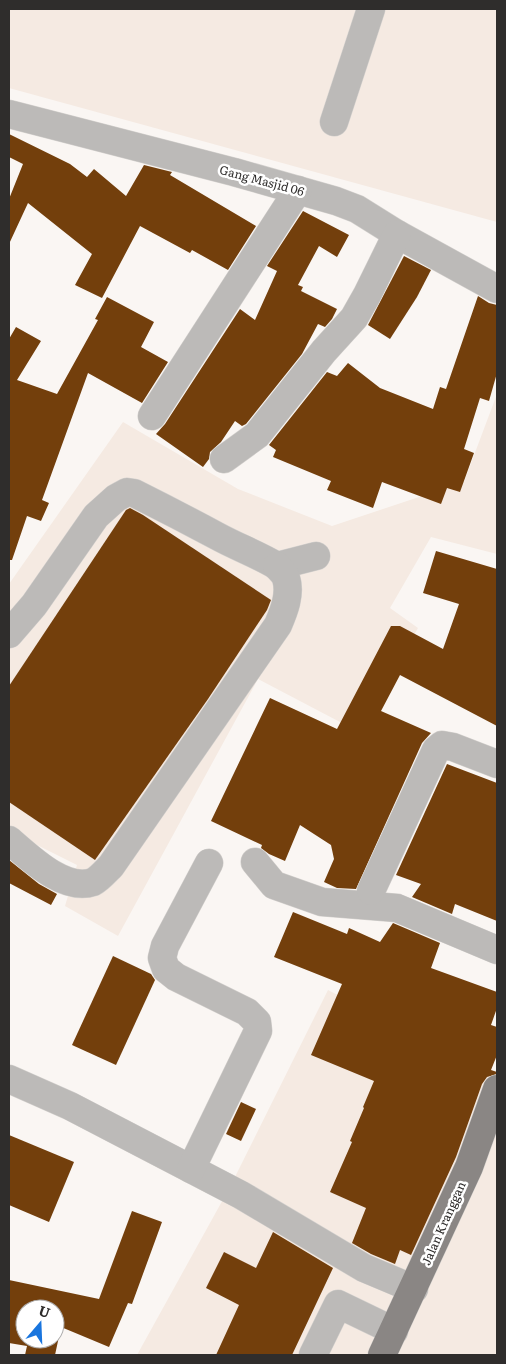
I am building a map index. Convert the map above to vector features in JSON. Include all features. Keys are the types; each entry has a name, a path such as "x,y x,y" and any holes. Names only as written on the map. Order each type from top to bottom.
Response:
{"main road":[{"name":"Jalan Kranggan","path":"388,1343 469,1168 497,1089"}],"street":[{"path":"334,122 371,9"},
{"name":"Gang Masjid 06","path":"9,114 336,200 357,209 396,234 497,289"},
{"path":"152,416 298,190"},
{"path":"224,459 258,435 324,351 354,318 396,234"},
{"path":"9,634 34,605 96,516 116,498 127,492 134,493 178,514 219,537 256,554 277,566 286,577 285,607 278,625 111,866 94,882 75,883 51,874 9,840"},
{"path":"277,566 316,556"},
{"path":"371,891 436,750 442,745 453,747 497,764"},
{"path":"255,862 274,885 322,902 397,908 497,950"},
{"path":"191,1169 258,1031 257,1022 247,1012 176,977 166,969 162,958 165,946 209,863"},
{"path":"9,1079 70,1106 241,1195 364,1268 414,1289"},
{"path":"313,1355 338,1304 388,1343"}],"shaded area":[{"path":"9,9 497,9 497,222 9,88"},
{"path":"497,394 497,554 431,537 390,608 418,628 359,732 258,679 118,936 65,906 77,865 9,831 9,584 123,422 238,489 332,526 464,482"},
{"path":"328,990 497,1078 497,1355 137,1355 231,1185"}],"building":[{"path":"9,134 70,164 87,177 94,169 126,196 144,165 172,172 170,175 256,226 228,270 192,250 190,253 140,226 102,298 75,285 92,254 28,203 9,244 9,199 23,164 9,157"},
{"path":"303,211 349,235 337,257 319,246 298,285 303,287 301,291 337,309 325,327 318,324 302,354 246,424 242,426 235,421 221,442 210,452 209,459 203,467 156,434 165,424 240,309 255,320 277,271 267,266"},
{"path":"404,256 431,270 417,297 390,339 368,325"},
{"path":"478,296 489,303 497,305 497,373 489,401 480,398 464,449 474,453 460,492 447,488 441,504 382,482 373,508 327,490 331,481 273,457 276,450 269,445 327,372 337,376 348,363 380,388 433,409 440,387 446,389"},
{"path":"107,297 154,322 141,347 168,362 142,403 88,373 42,500 49,503 41,521 27,516 12,560 9,560 9,339 16,327 41,341 17,380 57,394 98,320 95,319"},
{"path":"130,508 271,600 267,610 208,699 95,860 9,802 9,686 126,510"},
{"path":"436,551 497,569 497,726 400,675 381,711 431,733 422,743 356,889 337,888 324,882 334,859 331,845 300,825 285,861 269,854 261,848 262,845 211,821 270,698 337,729 391,626 400,626 443,649 459,604 423,593"},
{"path":"447,764 497,783 497,921 455,904 452,914 412,897 421,884 396,875"},
{"path":"9,860 39,884 57,894 51,905 9,883"},
{"path":"293,912 347,934 349,928 380,942 393,923 440,943 431,968 497,992 497,1008 491,1025 497,1027 497,1055 491,1070 497,1072 497,1074 487,1077 482,1084 456,1157 411,1255 400,1250 395,1264 371,1254 352,1243 366,1208 330,1192 352,1142 350,1141 374,1081 311,1055 342,984 274,957"},
{"path":"113,956 151,974 155,980 116,1065 72,1045"},
{"path":"241,1102 256,1109 241,1141 226,1134"},
{"path":"9,1135 74,1162 49,1222 9,1205"},
{"path":"132,1211 162,1222 132,1304 128,1303 109,1347 65,1329 65,1299 15,1299 15,1344 9,1343 9,1280 99,1299"},
{"path":"273,1232 333,1268 292,1355 216,1355 239,1305 206,1288 224,1252 256,1268"},
{"path":"26,1349 56,1349 55,1355 25,1355"}]}
